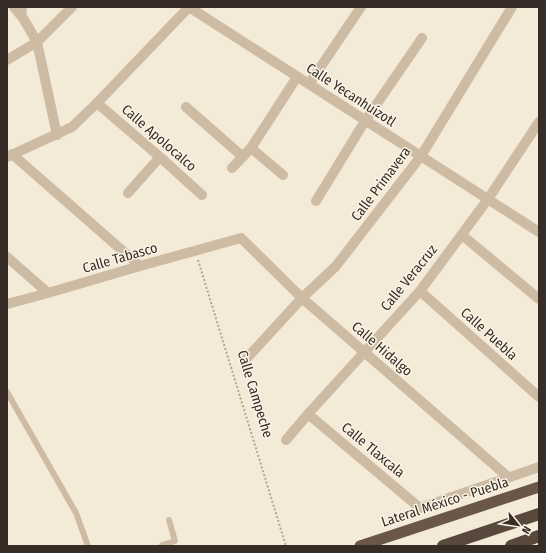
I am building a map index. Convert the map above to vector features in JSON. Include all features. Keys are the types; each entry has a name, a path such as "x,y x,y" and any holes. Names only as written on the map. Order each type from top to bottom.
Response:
{"highway":[{"name":"Lateral México - Puebla","path":"360,546 539,487"},
{"path":"443,546 539,514"},
{"path":"511,546 539,536"}],"street":[{"path":"14,7 23,18 37,42 57,135"},
{"path":"7,60 37,42 72,7"},
{"path":"140,266 10,156 72,127 189,7"},
{"name":"Calle Yecanhuízotl","path":"189,7 539,232"},
{"path":"308,84 361,7"},
{"name":"Calle Primavera","path":"247,358 302,298 336,266 421,156 512,7"},
{"path":"316,200 365,121 422,38"},
{"path":"232,168 251,148 297,77"},
{"name":"Calle Apolocalco","path":"97,103 202,195"},
{"path":"186,107 243,157"},
{"name":"Calle Veracruz","path":"286,440 420,291 488,199 539,122"},
{"path":"251,148 283,175"},
{"path":"128,192 160,157"},
{"path":"462,235 539,299"},
{"name":"Calle Tabasco","path":"7,304 48,294 140,266 241,238"},
{"name":"Calle Hidalgo","path":"241,238 302,298 508,477"},
{"path":"7,257 48,294"},
{"name":"Calle Puebla","path":"420,291 539,397"},
{"name":"Calle Tlaxcala","path":"308,414 420,508 508,477"},
{"path":"508,477 539,467"}],"lane":[{"path":"23,18 24,7"},
{"path":"7,392 76,513 88,546"},
{"path":"162,546 175,541 169,520"}],"path":[{"name":"Calle Campeche","path":"195,251 234,371 286,546"}]}
